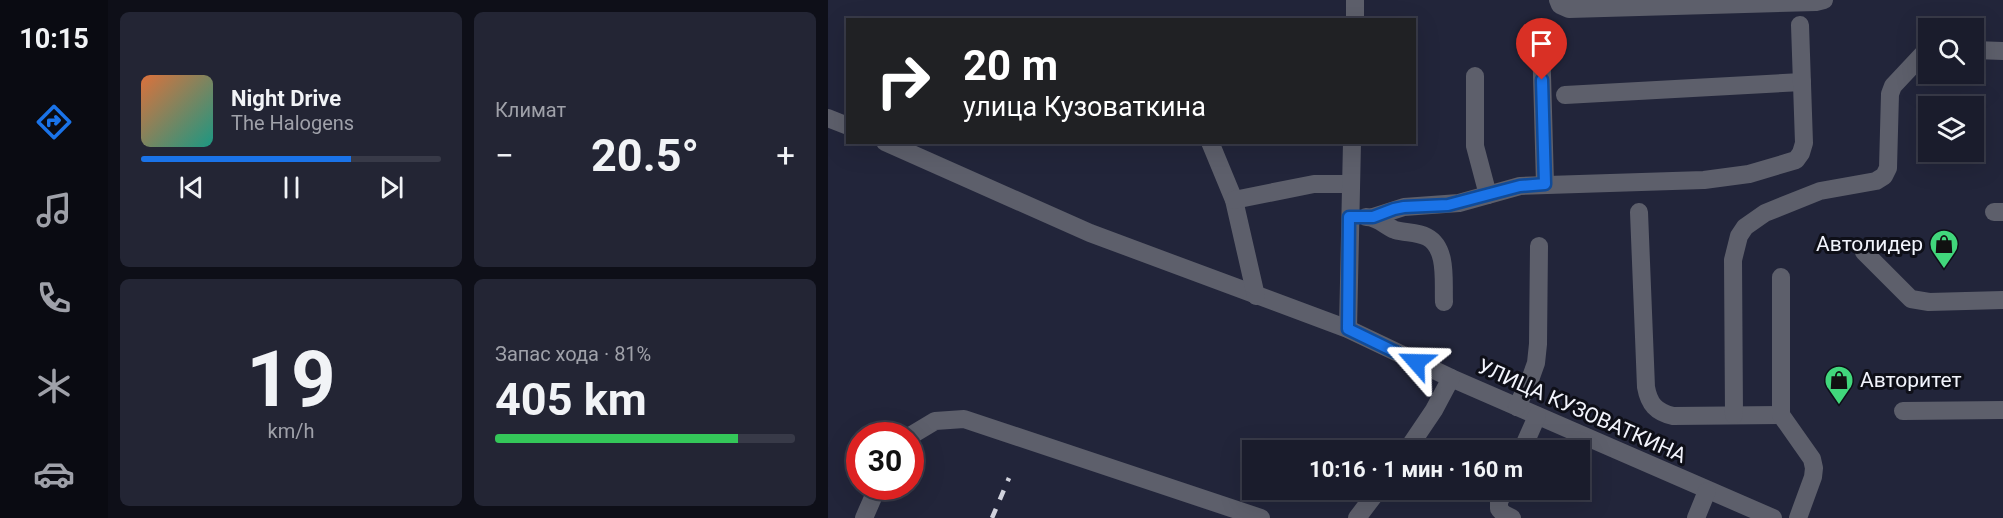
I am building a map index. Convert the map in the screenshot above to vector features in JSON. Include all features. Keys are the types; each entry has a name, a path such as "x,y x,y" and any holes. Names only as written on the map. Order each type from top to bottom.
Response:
{"street":[{"path":"1355,0 1355,18"},
{"path":"1558,0 1560,5 1569,9 1824,0"},
{"path":"1349,217 1373,217 1394,209 1448,205 1520,186 1704,180 1749,174 1796,160 1804,142 1800,25"},
{"path":"1540,39 1545,184"},
{"path":"1984,50 2003,51"},
{"path":"1734,416 1733,260 1739,236 1745,227 1765,213 1820,191 1876,181 1884,176 1888,168 1890,94 1893,86 1918,59"},
{"path":"1474,76 1475,146 1488,195"},
{"path":"1565,95 1802,82"},
{"path":"828,118 846,125"},
{"name":"УЛИЦА КУЗОВАТКИНА","path":"893,144 910,148 1090,233 1348,329 1450,378 1773,518"},
{"path":"1211,144 1234,200 1256,296"},
{"path":"1348,329 1352,144"},
{"path":"1234,200 1314,184 1351,184"},
{"path":"1639,212 1648,395 1654,408 1662,414 1673,416 1781,415"},
{"path":"1373,217 1394,229 1428,237 1437,245 1441,256 1444,302"},
{"path":"1517,407 1536,363 1539,246"},
{"path":"1864,252 1911,299 1929,302 2003,300"},
{"path":"1781,277 1781,415 1812,459 1814,468 1798,518"},
{"path":"1414,440 1434,410 1450,378"},
{"path":"1903,411 2003,410"},
{"path":"1526,440 1537,416"},
{"path":"924,428 935,421 964,419 1261,518"},
{"path":"1696,518 1707,491"},
{"path":"864,518 872,500"},
{"path":"1358,518 1371,500"},
{"path":"1500,500 1499,509 1512,518"}],"railway":[{"path":"992,518 1009,478"}],"place":[{"name":"Автолидер","path":"1944,270"},
{"name":"Авторитет","path":"1839,406"}],"route":[{"path":"1416,362 1348,329 1349,217 1373,217 1404,207 1448,205 1520,186 1545,184 1542,80"}]}
